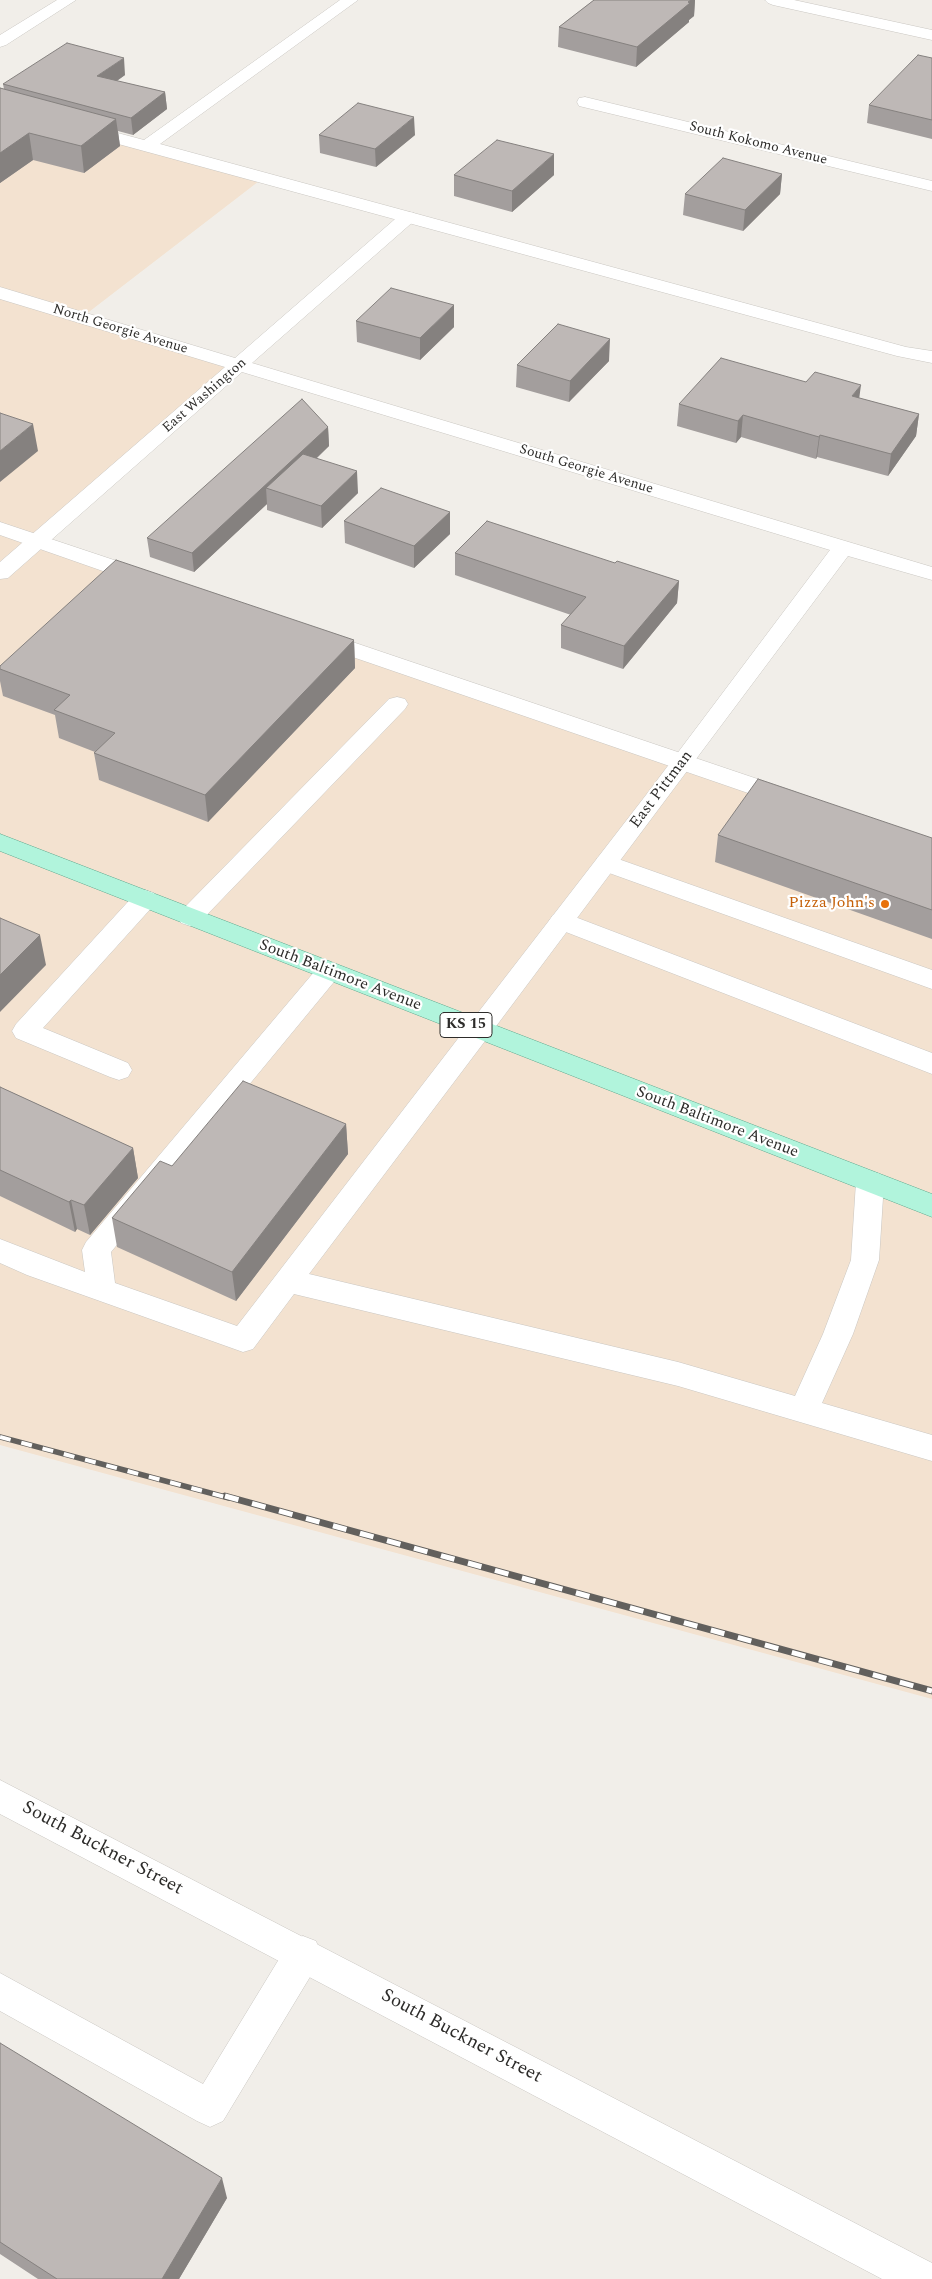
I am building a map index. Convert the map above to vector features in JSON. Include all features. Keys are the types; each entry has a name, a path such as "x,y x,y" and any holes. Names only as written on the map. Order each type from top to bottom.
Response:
{"main road":[{"name":"South Baltimore Avenue","path":"0,842 932,1206"}],"street":[{"path":"0,42 68,0"},
{"path":"147,146 350,0"},
{"path":"772,0 932,35"},
{"name":"South Kokomo Avenue","path":"585,102 932,186"},
{"path":"64,123 895,349 932,357"},
{"name":"East Washington","path":"0,573 408,217"},
{"name":"North Georgie Avenue","path":"0,293 239,366"},
{"name":"South Georgie Avenue","path":"239,366 932,574"},
{"path":"0,528 167,586"},
{"name":"East Pittman","path":"102,1290 243,1340 607,863 843,548"},
{"path":"298,631 804,803"},
{"path":"190,917 397,704"},
{"path":"607,863 932,980"},
{"path":"119,1070 25,1031 146,899"},
{"path":"562,921 932,1064"},
{"path":"0,1250 38,1267 102,1290 96,1250 329,971"},
{"path":"804,1410 838,1334 865,1260 870,1182"},
{"path":"288,1281 678,1374 932,1448"},
{"name":"South Buckner Street","path":"0,1796 922,2279"},
{"path":"0,1991 210,2108 303,1954"}],"shaded area":[{"path":"0,106 263,178 81,318 239,366 37,541 932,846 932,1699 0,1445"}],"building":[{"path":"594,0 691,0 688,2 690,3 637,47 559,27"},
{"path":"67,43 124,58 97,76 165,92 131,118 3,84"},
{"path":"918,55 932,58 932,120 869,105"},
{"path":"0,88 116,119 81,146 29,133 0,153"},
{"path":"358,103 414,117 375,149 319,135"},
{"path":"497,140 554,154 512,191 454,175"},
{"path":"723,158 782,174 745,210 685,194"},
{"path":"391,288 454,305 420,338 356,321"},
{"path":"558,324 610,339 570,381 517,365"},
{"path":"721,358 806,382 815,372 861,385 852,396 919,414 891,454 820,435 819,437 743,415 738,421 679,404"},
{"path":"302,399 328,427 192,553 147,538"},
{"path":"0,413 33,424 0,451"},
{"path":"303,454 357,471 321,506 266,488"},
{"path":"381,488 450,512 414,546 344,521"},
{"path":"487,521 615,563 617,561 679,581 624,646 561,625 586,597 455,553"},
{"path":"116,560 354,640 205,795 94,753 115,733 54,710 70,695 0,669 0,666"},
{"path":"758,779 932,838 932,910 718,835"},
{"path":"0,918 40,935 0,975"},
{"path":"243,1081 346,1124 232,1272 112,1218 160,1161 172,1166"},
{"path":"0,1087 133,1148 84,1205 71,1200 69,1202 0,1170"},
{"path":"0,2043 222,2178 162,2279 57,2279 0,2242"}],"railway":[{"path":"0,1437 229,1498"},
{"path":"225,1496 932,1691"}],"place":[{"name":"Pizza John's","path":"885,904"}]}
